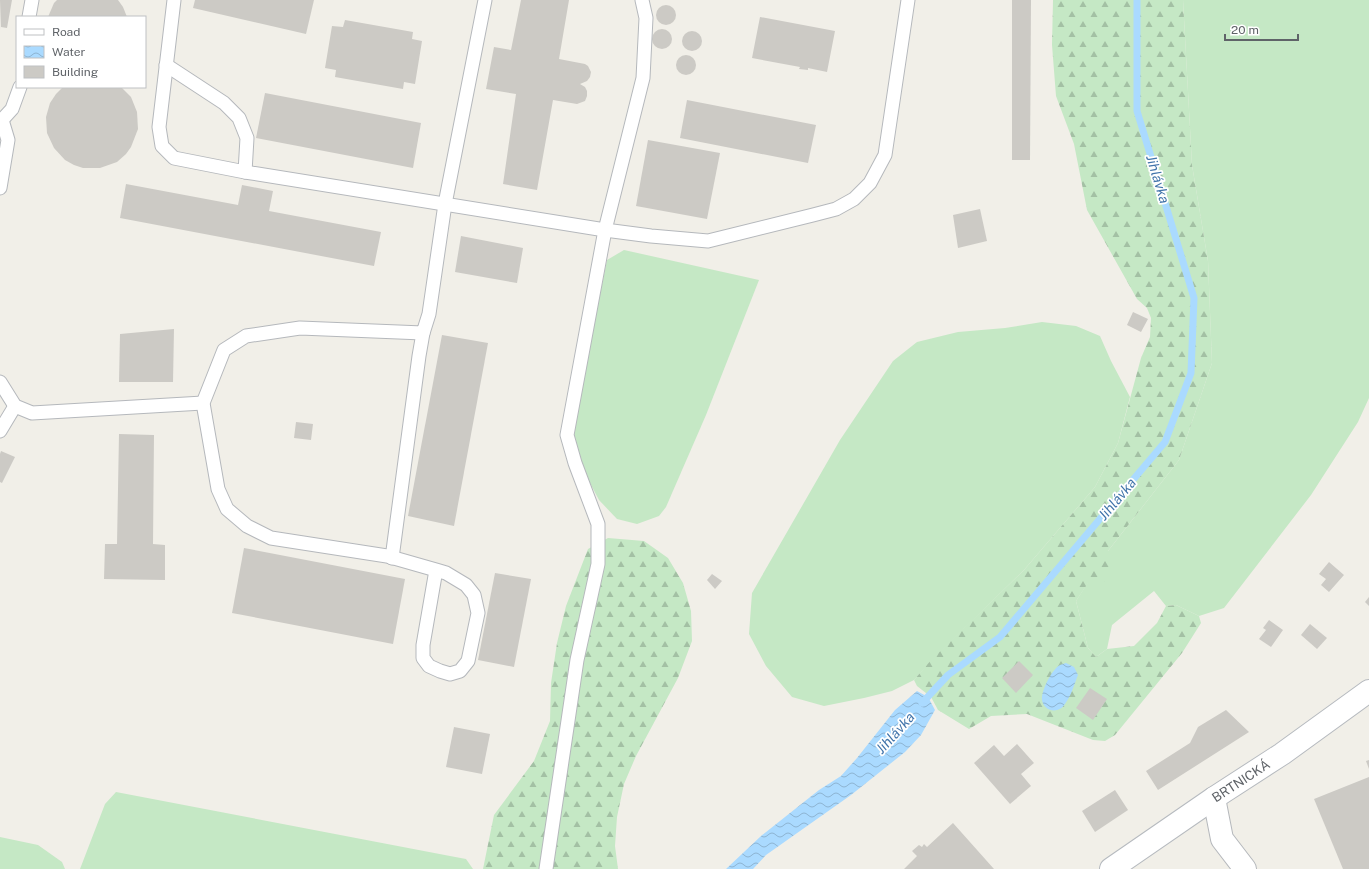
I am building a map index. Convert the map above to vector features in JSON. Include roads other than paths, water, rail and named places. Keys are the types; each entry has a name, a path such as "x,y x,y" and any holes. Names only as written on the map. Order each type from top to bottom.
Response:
{"main road":[{"name":"BRTNICKÁ","path":"1111,869 1214,798 1282,754 1369,691"},
{"path":"1214,798 1222,839 1245,869"}],"lane":[{"path":"29,16 32,0"},
{"path":"174,0 159,127 162,146 174,158 245,172 605,230 708,241 836,209 854,199 870,183 885,155 908,0"},
{"path":"392,558 419,356 423,333 429,314 445,204 485,0"},
{"path":"546,869 577,660 598,564 598,524 575,463 567,435 605,230 643,78 646,18 642,0"},
{"path":"166,65 224,103 239,118 246,138 245,172"},
{"path":"0,188 8,140 1,120 12,109 20,88"},
{"path":"423,333 300,328 246,336 224,350 203,403 218,489 227,509 246,526 271,538 392,558 436,570 446,573 466,585 474,595 478,613 468,662 460,671 450,674 440,672 429,666 423,658 423,645 436,570"},
{"path":"0,382 15,406 32,413 203,403"},
{"path":"0,431 15,406"}],"water":[{"path":"1066,663 1074,667 1078,675 1074,686 1069,698 1062,707 1056,710 1049,709 1043,704 1043,691 1057,667"},
{"path":"917,691 928,697 935,710 921,735 905,752 851,795 766,855 753,869 726,869 761,836 819,790 841,776 895,710"}],"waterway":[{"name":"Jihlávka","path":"922,703 948,675 1000,637 1165,442 1191,373 1194,298 1137,111 1137,0"}]}
